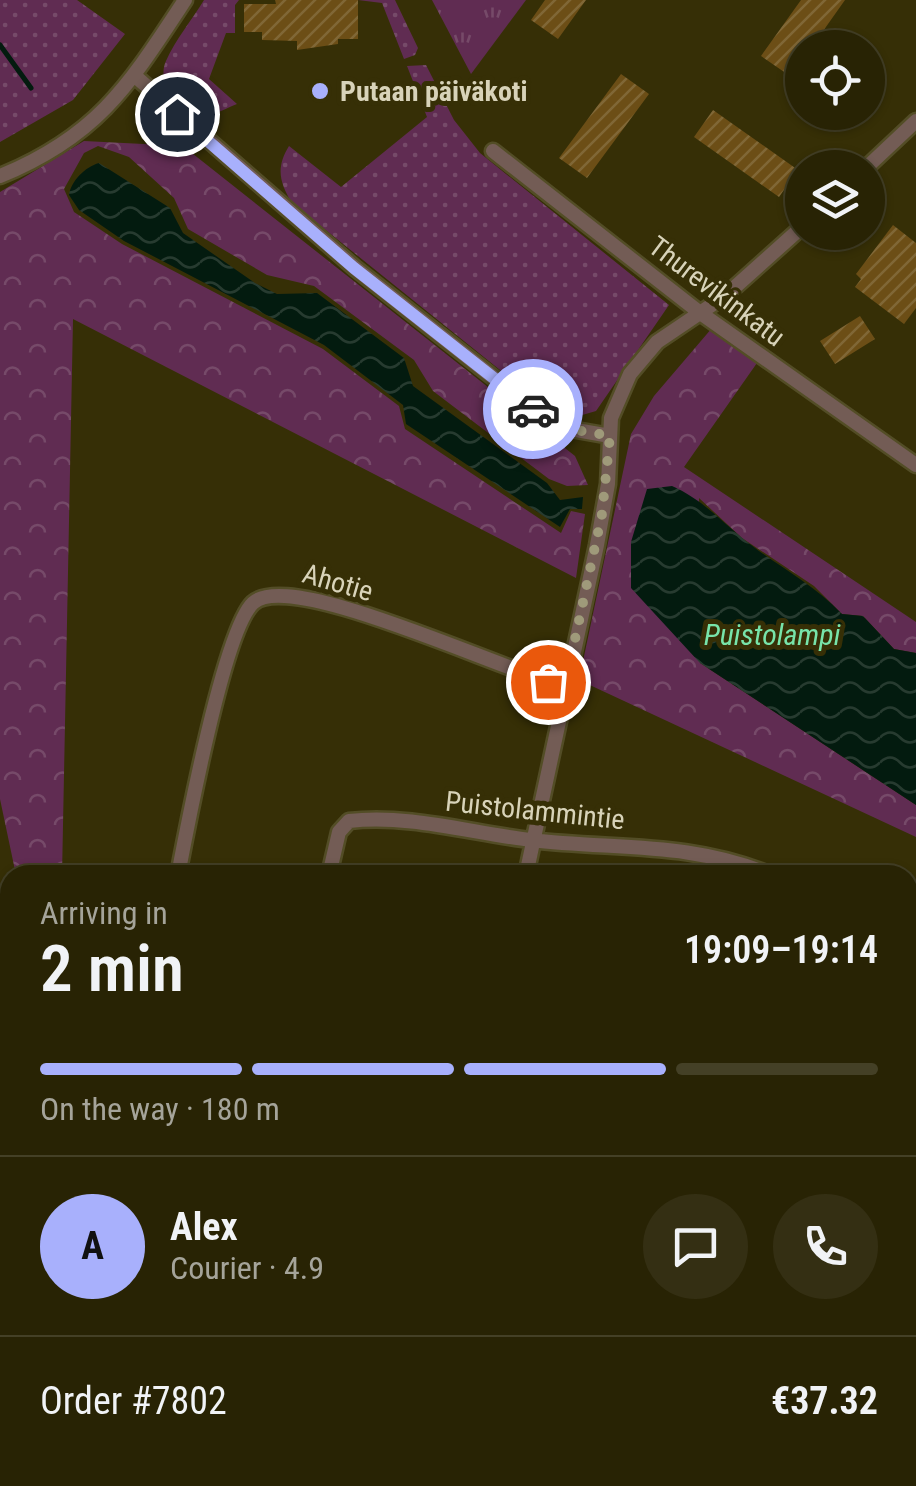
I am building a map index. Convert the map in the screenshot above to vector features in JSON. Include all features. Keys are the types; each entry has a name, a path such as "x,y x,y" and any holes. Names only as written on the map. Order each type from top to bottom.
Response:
{"street":[{"path":"0,176 35,162 80,134 134,76 185,0"},
{"path":"134,76 354,268 542,416 565,428 610,436"},
{"path":"885,150 916,120"},
{"name":"Thurevikinkatu","path":"492,151 700,312 916,465"},
{"path":"528,865 602,514 612,418 630,374 657,342 724,296 785,241"},
{"name":"Ahotie","path":"180,865 202,751 244,614 266,594 292,594 399,626 565,686"},
{"name":"Puistolammintie","path":"331,865 339,832 349,821 380,818 534,840 670,847 741,865"}],"green space":[{"path":"0,0 77,0 125,34 73,100 0,142"},
{"path":"204,0 239,0 235,5 235,33 226,33 209,79 237,104 208,114 180,104 164,80 166,61 174,45"},
{"path":"358,0 395,0 418,48 415,55 404,59 382,3"},
{"path":"432,0 526,0 471,74"},
{"path":"426,65 454,120 480,153 669,305 596,411 565,420 551,411 292,203 288,195 281,168 289,146 341,187 427,117 407,66"},
{"path":"84,141 183,146 575,456 588,485 567,486 549,479 433,391 414,360 314,286 267,275 188,229 174,198 129,157 98,146 84,153 64,189 74,212 122,244 323,349 399,406 405,429 561,533 571,511 585,514 576,578 73,319 62,865 14,865 0,799 0,192"},
{"path":"718,321 764,353 684,467 916,622 916,653 894,649 863,616 842,614 814,586 742,538 699,498 700,663 916,805 916,837 579,680 631,434 654,396"}],"water":[{"path":"99,163 170,208 183,233 255,283 277,294 317,293 404,358 413,386 547,483 560,500 583,497 582,509 570,509 560,527 406,424 403,405 324,345 124,241 79,210 70,190 80,175"},
{"name":"Puistolampi","path":"672,486 700,503 842,614 863,616 894,649 916,653 916,805 700,663 631,588 631,542 647,489"}],"building":[{"path":"275,0 358,0 358,39 338,39 338,44 297,50 297,41 262,40 262,32 244,32 244,4 276,4"},
{"path":"545,0 586,0 558,39 531,20"},
{"path":"801,0 845,0 824,30 785,30 785,73 761,56"},
{"path":"621,74 649,94 587,178 559,158"},
{"path":"713,110 785,161 785,188 779,197 694,137"},
{"path":"893,225 916,243 916,308 904,324 855,287 861,279 856,274 874,250 885,250 885,236"},
{"path":"860,316 875,339 835,364 820,341"}],"waterway":[{"path":"0,45 31,88"}],"way so far":[{"path":"533,409 565,428 610,436 608,484 565,686 548,682"}],"place":[{"name":"Putaan päiväkoti","path":"320,91"}],"route":[{"path":"177,114 354,268 533,409"}]}
